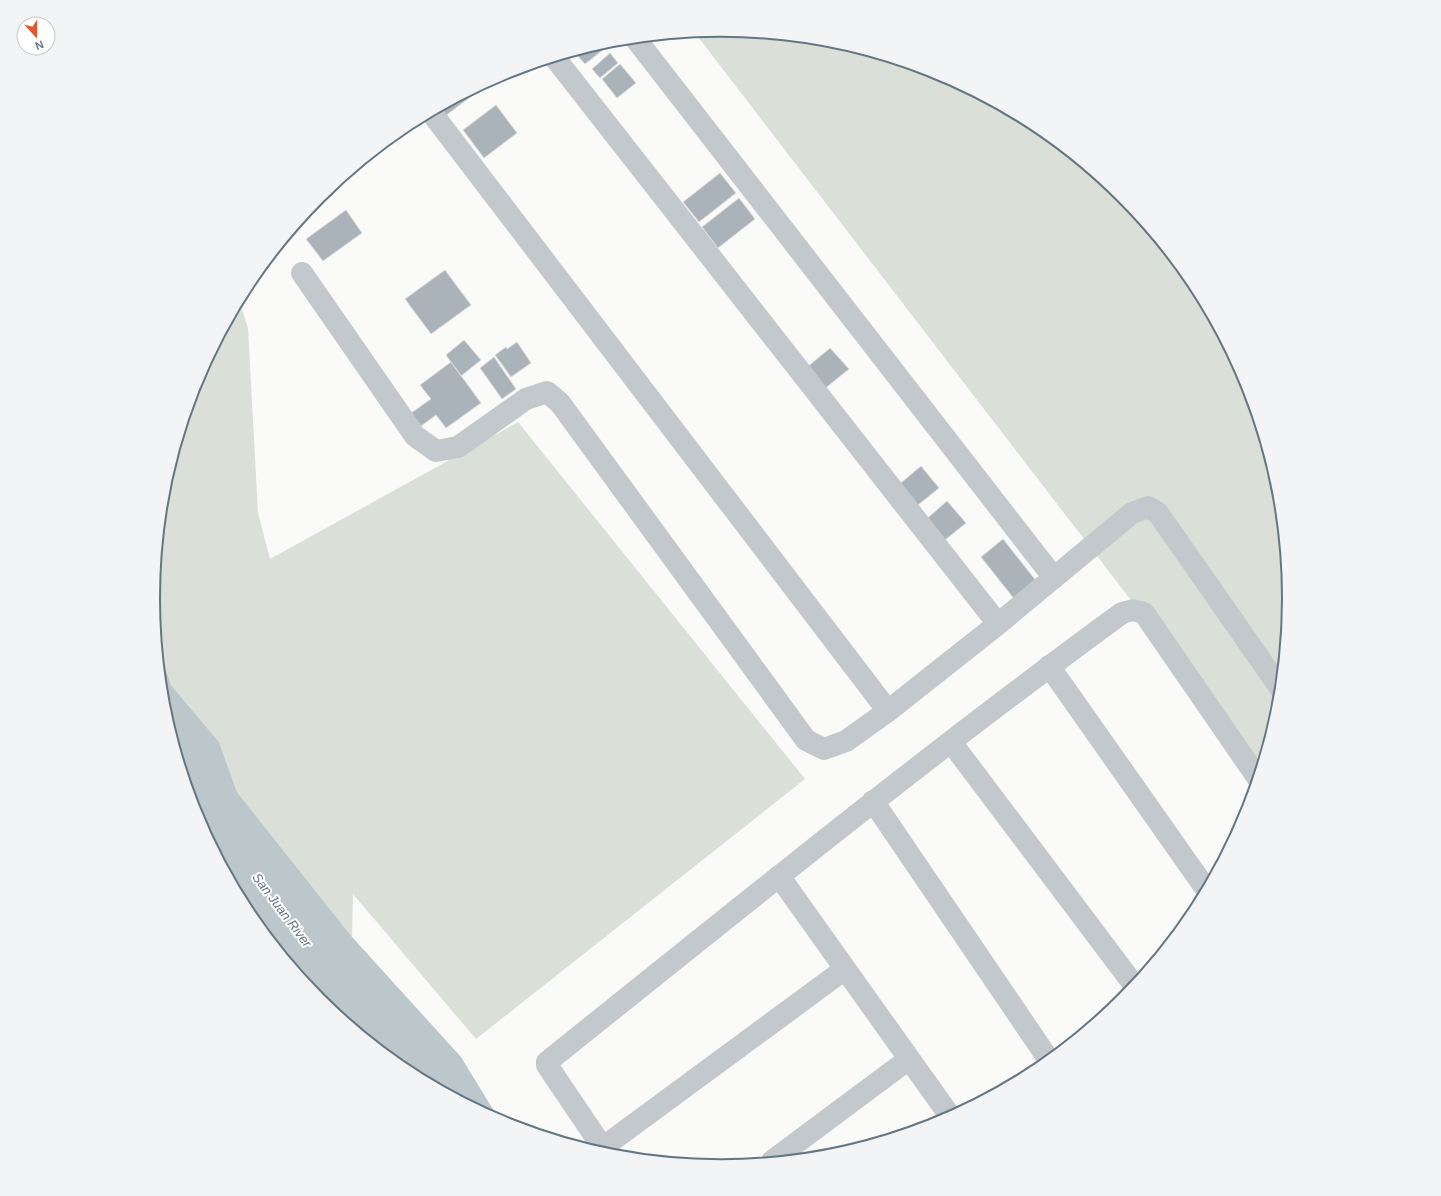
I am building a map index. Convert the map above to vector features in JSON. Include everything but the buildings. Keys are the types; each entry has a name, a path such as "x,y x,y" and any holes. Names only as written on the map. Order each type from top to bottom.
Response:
{"street":[{"path":"639,43 1054,578"},
{"path":"558,61 998,624"},
{"path":"434,116 888,711"},
{"path":"302,273 415,436 436,451 458,447 526,399 547,392 560,403 806,740 824,750 846,741 888,711 998,624 1132,513 1148,507 1158,513 1275,681"},
{"path":"600,1146 547,1065 547,1062 873,801 1122,612 1133,610 1144,612 1254,772"},
{"path":"1049,666 1203,884"},
{"path":"951,742 1131,980"},
{"path":"873,801 1045,1055"},
{"path":"779,876 946,1111"},
{"path":"609,1147 845,969"},
{"path":"779,1156 909,1059"}],"shaded area":[{"path":"699,38 757,38 830,48 866,56 901,67 969,95 1001,112 1062,153 1117,201 1166,256 1187,286 1206,318 1224,350 1239,383 1252,418 1271,489 1277,525 1282,598 1277,671 1271,707 1256,763"},
{"path":"241,307 248,328 258,513 270,559 518,422 805,779 476,1039 353,894 352,937 237,792 219,742 171,685 163,662 160,598 164,525 170,489 189,418 202,383 217,350"}],"water":[{"name":"San Juan River","path":"163,662 171,685 219,742 237,792 352,937 461,1057 494,1111 440,1084 379,1043 324,995 275,940 254,910 235,878 217,846 202,813 189,778 179,743 170,707"}]}
